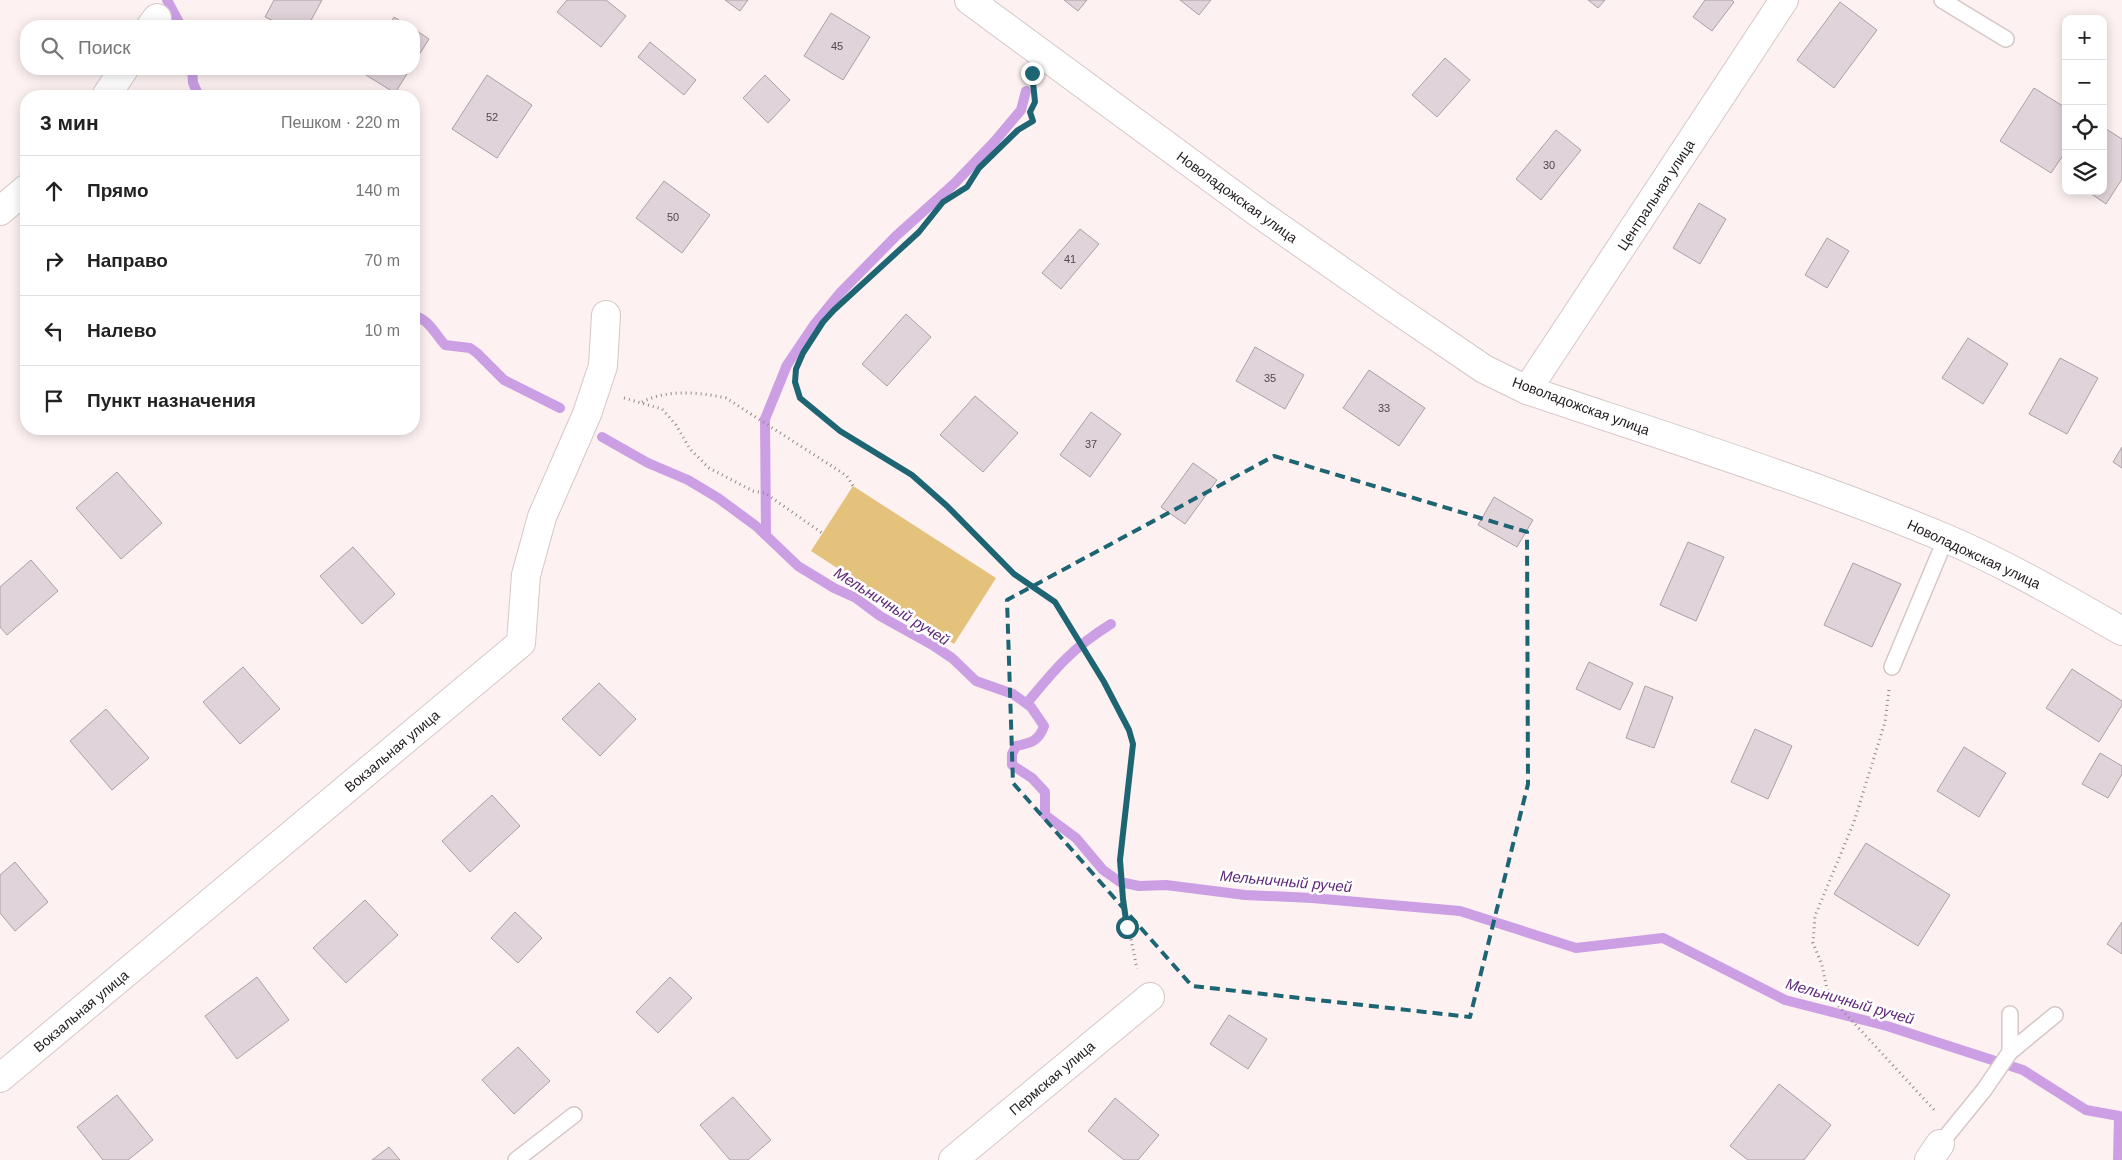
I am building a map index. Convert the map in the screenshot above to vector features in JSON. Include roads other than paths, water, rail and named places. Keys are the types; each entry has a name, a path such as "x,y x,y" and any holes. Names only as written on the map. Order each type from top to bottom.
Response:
{"street":[{"name":"Новоладожская улица","path":"969,0 1257,212 1484,369 1527,390 1808,485 1946,538 2044,586 2122,632"},
{"name":"Центральная улица","path":"1527,390 1784,0"},
{"path":"110,90 120,75"},
{"path":"0,211 20,194"},
{"name":"Вокзальная улица","path":"0,1078 520,643 526,575 542,517 587,414 603,366 606,315"},
{"name":"Пермская улица","path":"953,1160 1150,996"}],"lane":[{"path":"1942,0 2006,39"},
{"path":"1892,667 1946,538"},
{"path":"2010,1014 2010,1052"},
{"path":"1940,1144 1984,1090 2010,1052 2056,1015"},
{"path":"516,1160 574,1115"}],"waterway":[{"name":"Мельничный ручей","path":"167,0 178,20"},
{"name":"Мельничный ручей","path":"192,75 196,90"},
{"path":"766,535 765,419 787,365 814,325 840,293 896,236 955,183 995,141 1021,110 1026,91"},
{"name":"Мельничный ручей","path":"420,318 428,324 445,345 470,348 504,380 560,408"},
{"name":"Мельничный ручей","path":"602,437 648,463 688,480 718,498 756,526 798,566 834,588 856,598 880,616 934,646 952,658 976,681 1013,694 1031,707 1044,726 1037,738 1026,744 1016,746 1012,754 1012,765 1032,778 1045,792 1045,815 1076,838 1103,870 1120,882 1139,886 1166,885 1245,895 1312,898 1460,911 1576,948 1663,938 1785,1000 1887,1026 2023,1070 2086,1110 2119,1116 2118,1160"},
{"path":"1027,703 1065,660 1085,642 1111,624"}]}
